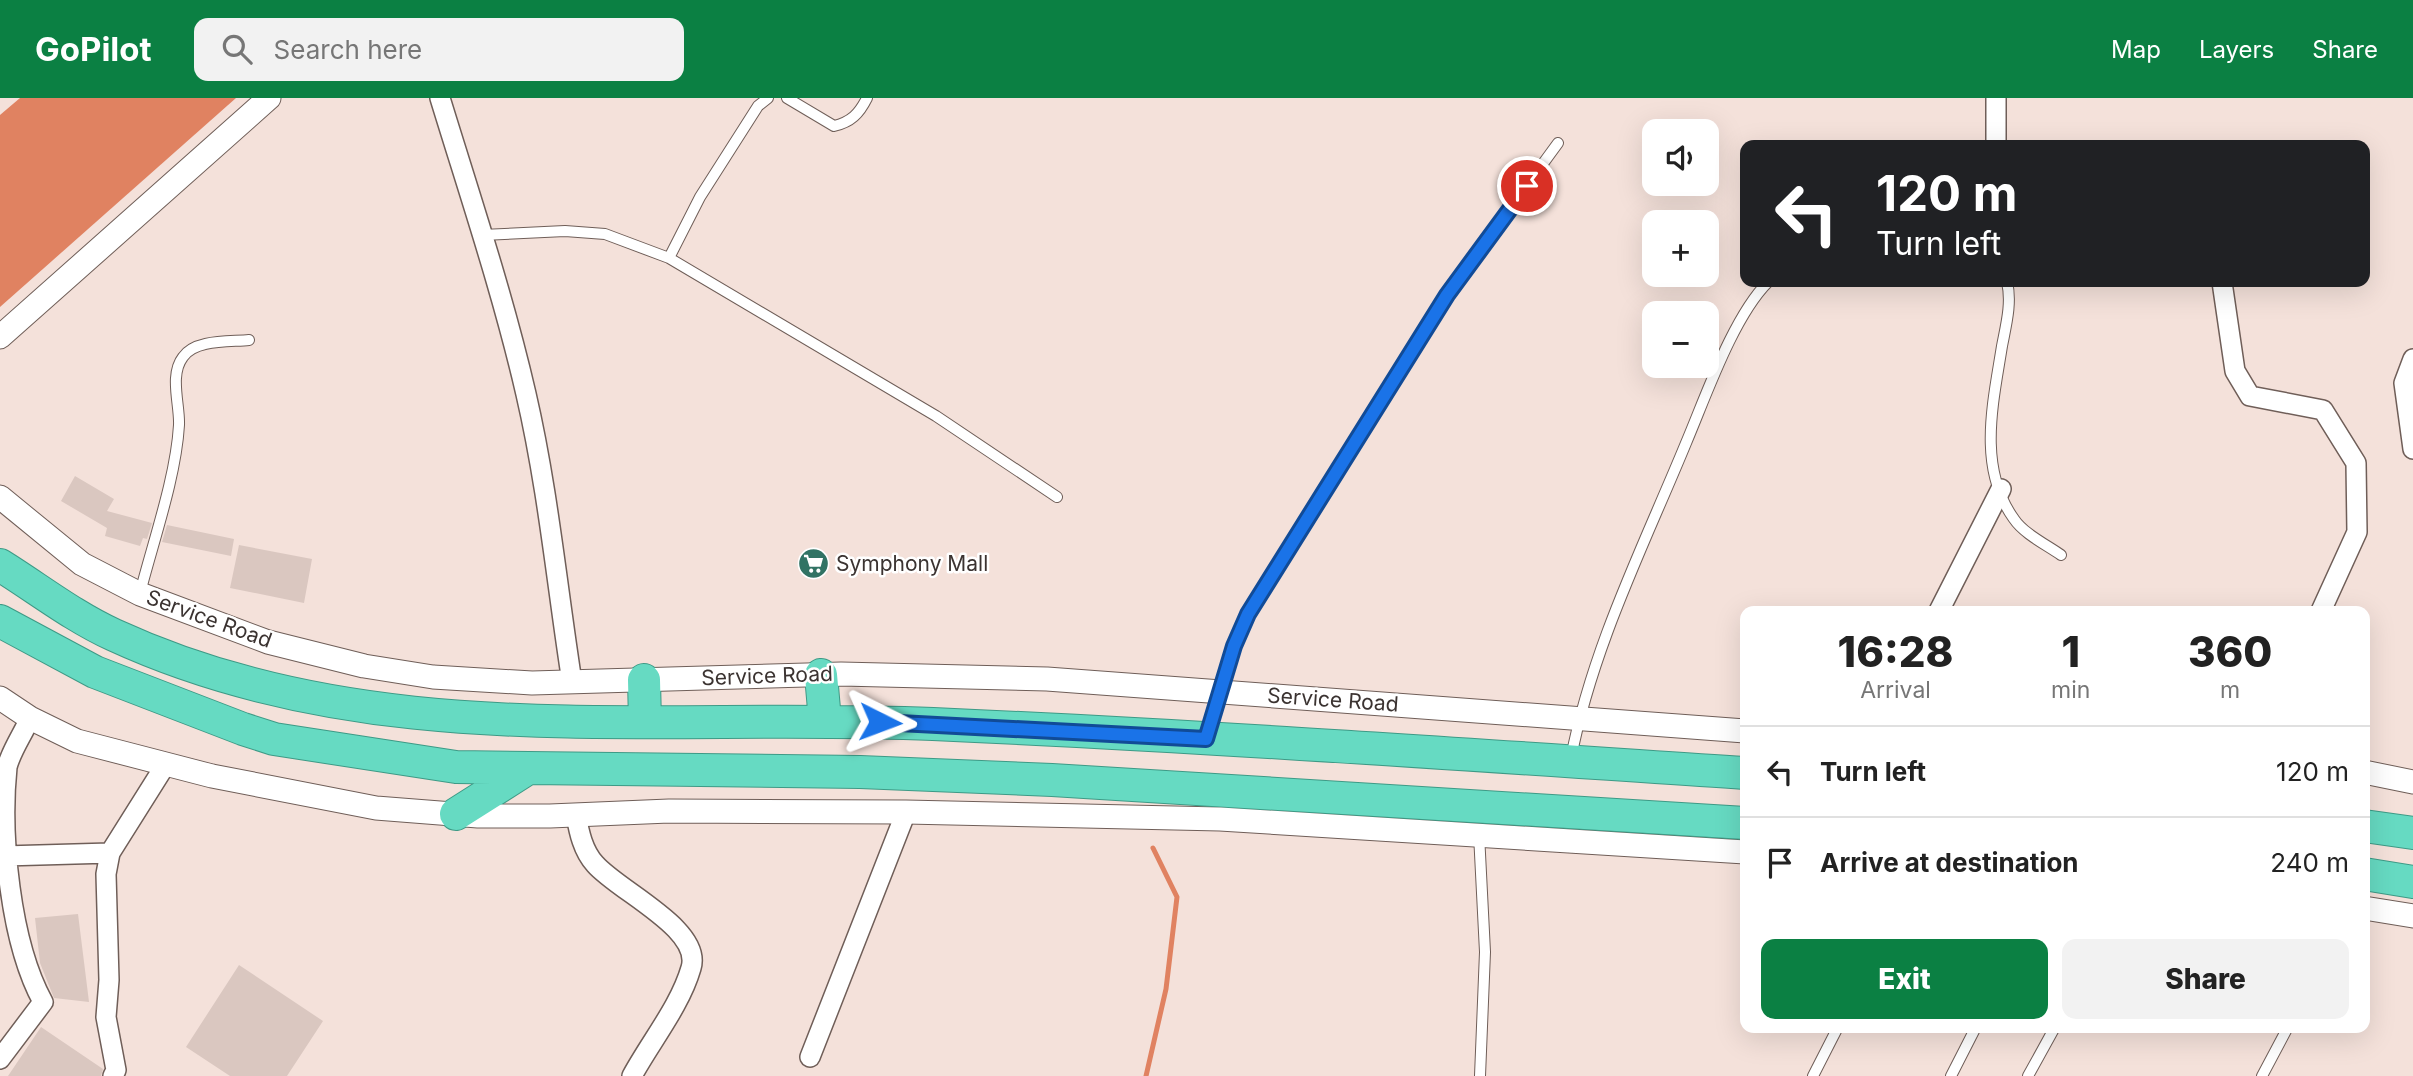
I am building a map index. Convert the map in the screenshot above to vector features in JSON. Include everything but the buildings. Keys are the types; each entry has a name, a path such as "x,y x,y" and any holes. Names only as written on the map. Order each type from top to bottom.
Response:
{"highway":[{"path":"0,565 110,634 186,665 260,689 361,707 455,719 825,721 1206,739 1740,774"},
{"path":"1,622 95,672 181,708 274,739 456,767 860,772 1563,825 1740,823"},
{"path":"821,675 825,721"},
{"path":"645,680 645,722"},
{"path":"456,814 527,768"},
{"path":"2370,827 2413,833"},
{"path":"2370,875 2413,882"}],"street":[{"path":"0,337 269,98"},
{"path":"440,98 526,393 543,479 572,682"},
{"path":"1996,98 1996,140"},
{"path":"2223,287 2235,371 2250,396 2323,410 2356,463 2357,532 2323,606"},
{"path":"2413,359 2404,383 2413,449"},
{"path":"1942,606 2001,489"},
{"name":"Service Road","path":"0,497 82,564 140,594 268,642 364,666 433,677 532,683 821,675 1047,679 1740,731"},
{"path":"0,698 30,718 78,741 166,764 376,808 456,814 576,815 669,810 906,811 1220,819 1479,834 1563,825 1740,851"},
{"path":"0,1059 43,1002 30,979 15,924 4,856 1,811 3,771 30,718"},
{"path":"113,1076 116,1070 106,1017 109,979 106,874 110,853 166,764"},
{"path":"2370,773 2413,782"},
{"path":"810,1057 906,811"},
{"path":"576,815 583,845 592,862 610,879 681,932 692,954 692,967 681,991 632,1076"},
{"path":"4,856 110,853"},
{"path":"2370,909 2413,916"}],"lane":[{"path":"669,258 701,197 758,106 768,98"},
{"path":"787,98 834,125 847,122 861,111 867,98"},
{"path":"1206,739 1234,646 1248,614 1447,295 1558,143"},
{"path":"481,235 565,231 605,234 669,258 936,416 1057,497"},
{"path":"1570,762 1578,719 1611,622 1713,380 1755,295 1763,287"},
{"path":"2007,287 2009,307 1989,439 2001,489 2015,522 2061,555"},
{"path":"140,594 175,452 179,426 178,366 183,355 192,349 249,340"},
{"path":"1479,834 1485,952 1480,1076"},
{"path":"1814,1076 1835,1033"},
{"path":"1951,1076 1973,1033"},
{"path":"2028,1076 2052,1033"},
{"path":"2262,1076 2285,1033"}],"shaded area":[{"path":"20,98 236,98 0,307 0,115"}],"waterway":[{"path":"1146,1076 1166,989 1177,897 1153,848"}],"place":[{"name":"Symphony Mall","path":"813,564"}],"route":[{"path":"880,722 1206,739 1234,646 1248,614 1447,295 1527,186"}]}
